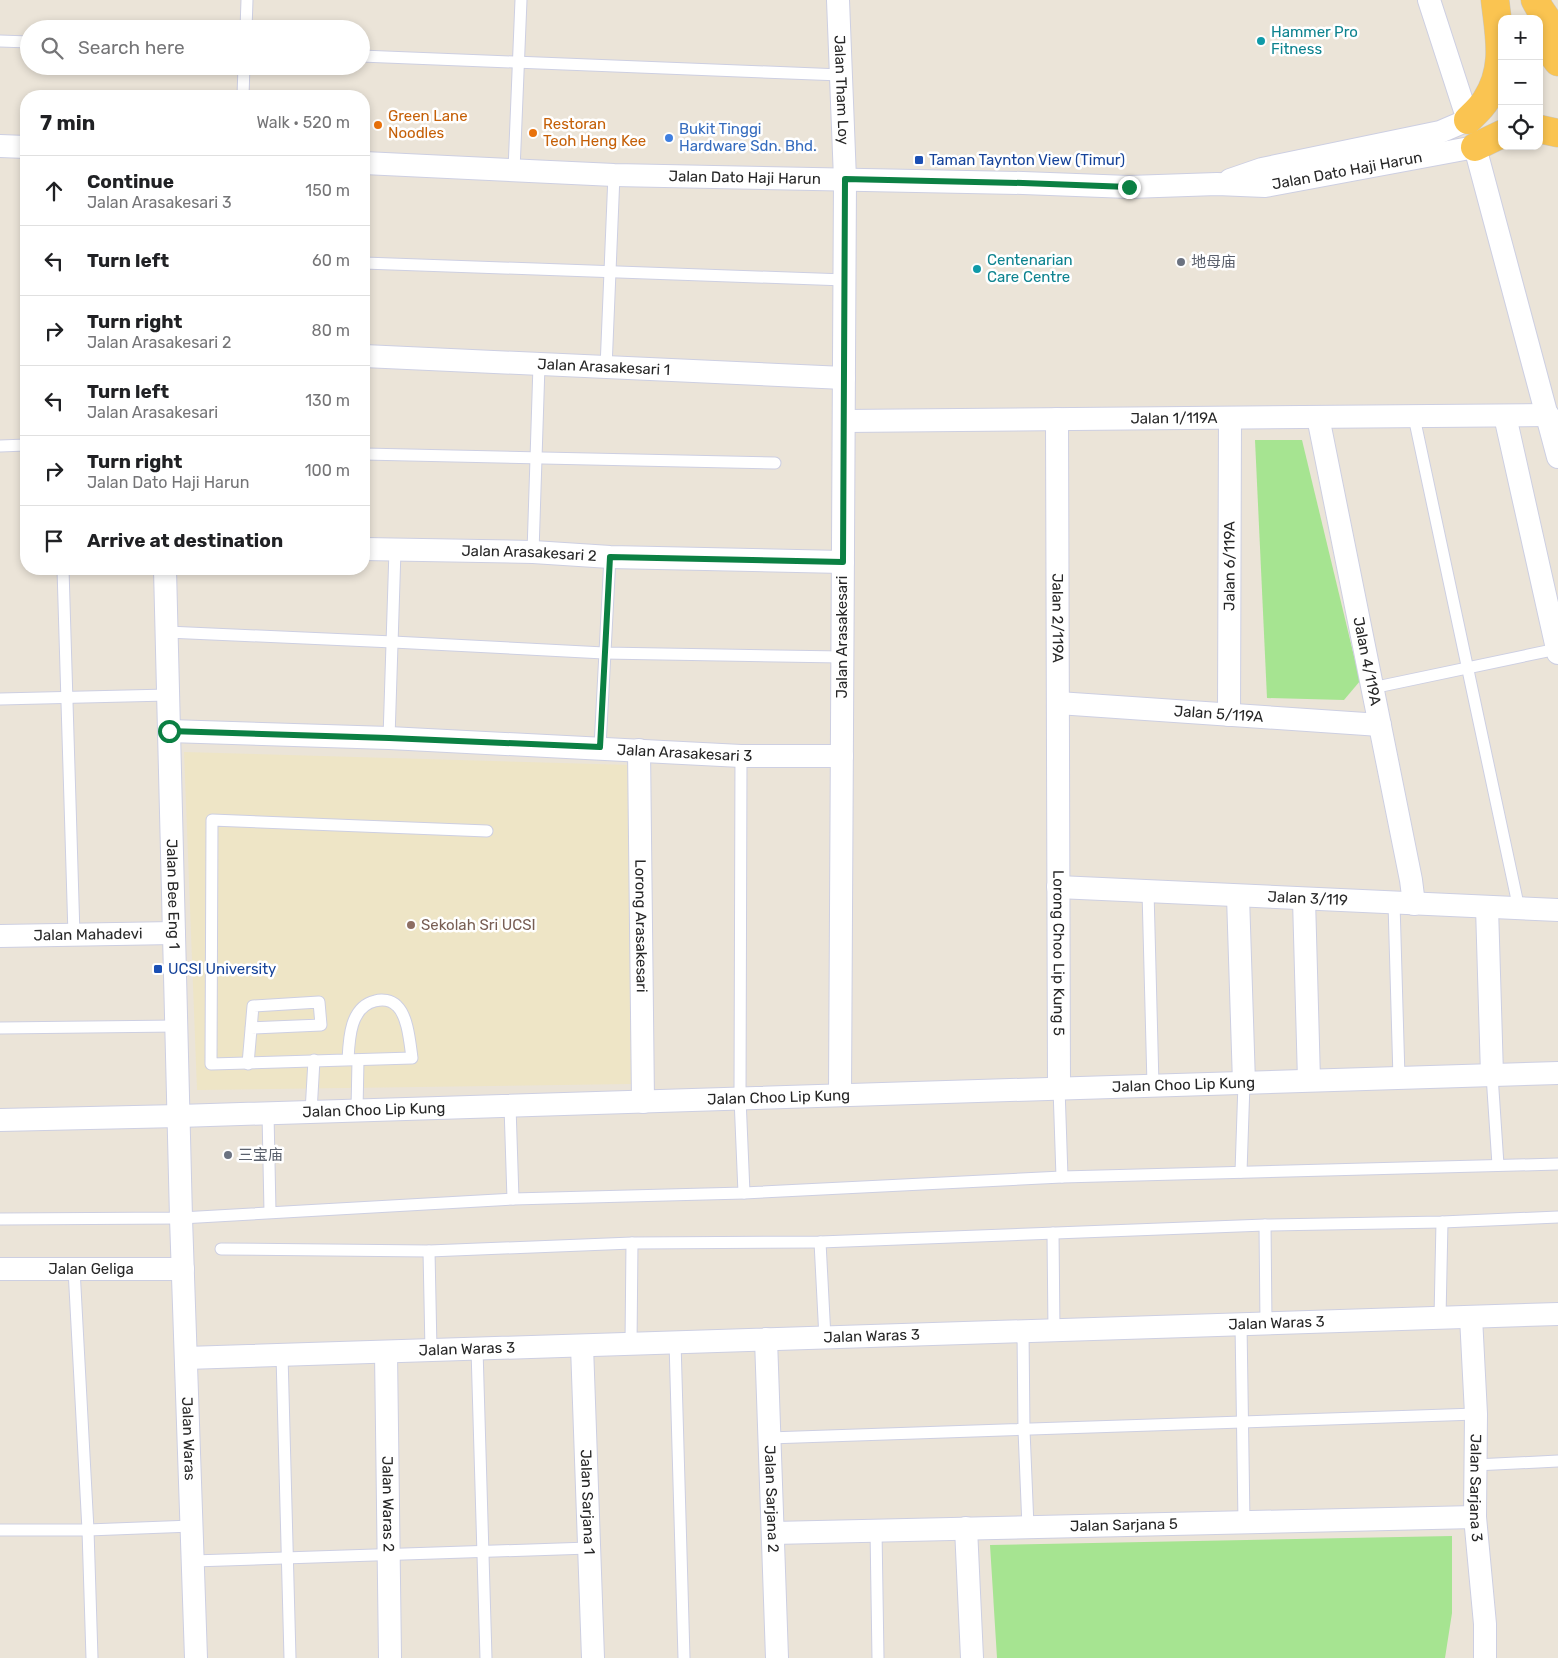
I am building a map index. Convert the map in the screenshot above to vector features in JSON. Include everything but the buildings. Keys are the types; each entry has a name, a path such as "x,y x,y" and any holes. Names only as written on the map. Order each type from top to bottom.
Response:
{"highway":[{"path":"1477,0 1498,34"},
{"path":"1495,0 1498,27"},
{"path":"1513,0 1524,15"},
{"path":"1535,0 1558,36"},
{"path":"1543,41 1558,62"},
{"path":"1468,120 1486,101 1495,83 1501,60"},
{"path":"1543,130 1558,132"},
{"path":"1475,147 1498,136"}],"street":[{"name":"Jalan Tham Loy","path":"838,0 845,179"},
{"path":"1429,0 1468,120"},
{"name":"Jalan Dato Haji Harun","path":"1217,184 1262,169 1440,132 1468,120"},
{"path":"0,146 20,147"},
{"path":"1475,147 1558,457"},
{"name":"Jalan Dato Haji Harun","path":"370,163 614,175 1023,183 1129,187 1217,184 1265,186 1475,147"},
{"name":"Jalan Arasakesari","path":"840,1095 845,179"},
{"name":"Jalan Arasakesari 1","path":"370,356 844,378"},
{"name":"Jalan 1/119A","path":"844,421 1548,415"},
{"path":"1505,416 1558,651"},
{"name":"Jalan 4/119A","path":"1318,417 1411,880 1404,903"},
{"name":"Jalan 6/119A","path":"1229,715 1230,418"},
{"name":"Jalan 2/119A","path":"1057,419 1057,816"},
{"name":"Jalan Arasakesari 2","path":"370,549 533,552 610,557 843,562"},
{"name":"Jalan Bee Eng 1","path":"165,575 182,1218"},
{"name":"Jalan 5/119A","path":"1058,704 1380,725"},
{"name":"Jalan Arasakesari 3","path":"169,731 600,747 741,756 842,756"},
{"name":"Lorong Arasakesari","path":"639,750 643,1102"},
{"name":"Lorong Choo Lip Kung 5","path":"1057,816 1059,1088"},
{"name":"Jalan 3/119","path":"1058,887 1558,910"},
{"path":"1238,896 1244,1083"},
{"path":"1304,899 1309,1080"},
{"path":"1487,907 1492,1075"},
{"name":"Jalan Mahadevi","path":"0,936 174,933"},
{"name":"Jalan Choo Lip Kung","path":"0,1120 1558,1073"},
{"name":"Jalan Waras","path":"182,1218 196,1658"},
{"name":"Jalan Geliga","path":"0,1269 183,1269"},
{"name":"Jalan Waras 3","path":"186,1358 1558,1314"},
{"name":"Jalan Sarjana 3","path":"1471,1317 1476,1414 1475,1517 1485,1624 1485,1658"},
{"name":"Jalan Sarjana 2","path":"766,1339 777,1658"},
{"name":"Jalan Sarjana 1","path":"582,1346 593,1658"},
{"name":"Jalan Waras 2","path":"386,1352 390,1658"},
{"name":"Jalan Sarjana 5","path":"772,1533 1475,1517"},
{"path":"966,1528 972,1658"}],"lane":[{"path":"246,20 247,0"},
{"path":"514,170 521,0"},
{"path":"0,41 20,42"},
{"path":"370,56 841,75"},
{"path":"243,90 244,75"},
{"path":"606,368 614,175"},
{"path":"370,262 844,280"},
{"path":"533,552 539,365"},
{"path":"1414,417 1519,909"},
{"path":"0,446 20,445"},
{"path":"370,454 775,463"},
{"path":"389,738 395,550"},
{"path":"600,747 610,557"},
{"path":"63,575 74,935"},
{"path":"167,632 604,653 842,657"},
{"path":"1372,688 1558,651"},
{"path":"0,699 168,695"},
{"path":"741,756 740,1098 744,1193"},
{"path":"357,1110 353,1060 350,1034 356,1016 368,1002 382,999 398,1006 406,1022 412,1058 353,1060 314,1060 248,1064 212,1064 212,820 487,831"},
{"path":"1148,892 1153,1085"},
{"path":"1399,1078 1404,903"},
{"path":"248,1064 251,1028 253,1006 319,1002 321,1025 251,1028"},
{"path":"0,1028 177,1026"},
{"path":"311,1112 314,1060"},
{"path":"1492,1075 1498,1165"},
{"path":"1241,1172 1244,1083"},
{"path":"1059,1088 1062,1177"},
{"path":"510,1106 513,1199"},
{"path":"268,1113 270,1212"},
{"path":"0,1219 182,1218 513,1199 744,1193 1062,1177 1558,1164"},
{"path":"221,1249 429,1251 632,1242 820,1242 1265,1225 1442,1222 1558,1217"},
{"path":"1440,1318 1442,1222"},
{"path":"1265,1225 1266,1323"},
{"path":"1053,1233 1054,1330"},
{"path":"631,1344 632,1242"},
{"path":"820,1242 825,1338"},
{"path":"429,1251 431,1350"},
{"path":"74,1269 88,1530 92,1658"},
{"path":"1241,1324 1244,1522"},
{"path":"1023,1331 1024,1430 1028,1527"},
{"path":"675,1342 684,1658"},
{"path":"477,1349 486,1658"},
{"path":"282,1355 290,1658"},
{"path":"769,1438 1476,1414"},
{"path":"1475,1465 1558,1461"},
{"path":"0,1530 88,1530 192,1526"},
{"path":"876,1530 878,1658"},
{"path":"192,1561 589,1548"}],"shaded area":[{"name":"Sekolah Sri UCSI","path":"184,752 630,765 632,1084 197,1090"}],"green space":[{"path":"1255,440 1302,440 1360,681 1344,700 1267,698"},
{"path":"1452,1536 1452,1613 1445,1658 997,1658 990,1545"}],"place":[{"name":"Hammer Pro Fitness","path":"1261,41"},
{"name":"Green Lane Noodles","path":"378,125"},
{"name":"Restoran Teoh Heng Kee","path":"533,133"},
{"name":"Bukit Tinggi Hardware Sdn. Bhd.","path":"669,138"},
{"name":"Taman Taynton View (Timur)","path":"919,160"},
{"name":"地母庙","path":"1181,262"},
{"name":"Centenarian Care Centre","path":"977,269"},
{"name":"Sekolah Sri UCSI","path":"411,925"},
{"name":"UCSI University","path":"158,969"},
{"name":"三宝庙","path":"228,1155"}],"route":[{"path":"169,731 600,747 610,557 843,562 845,179 1129,187"}]}
